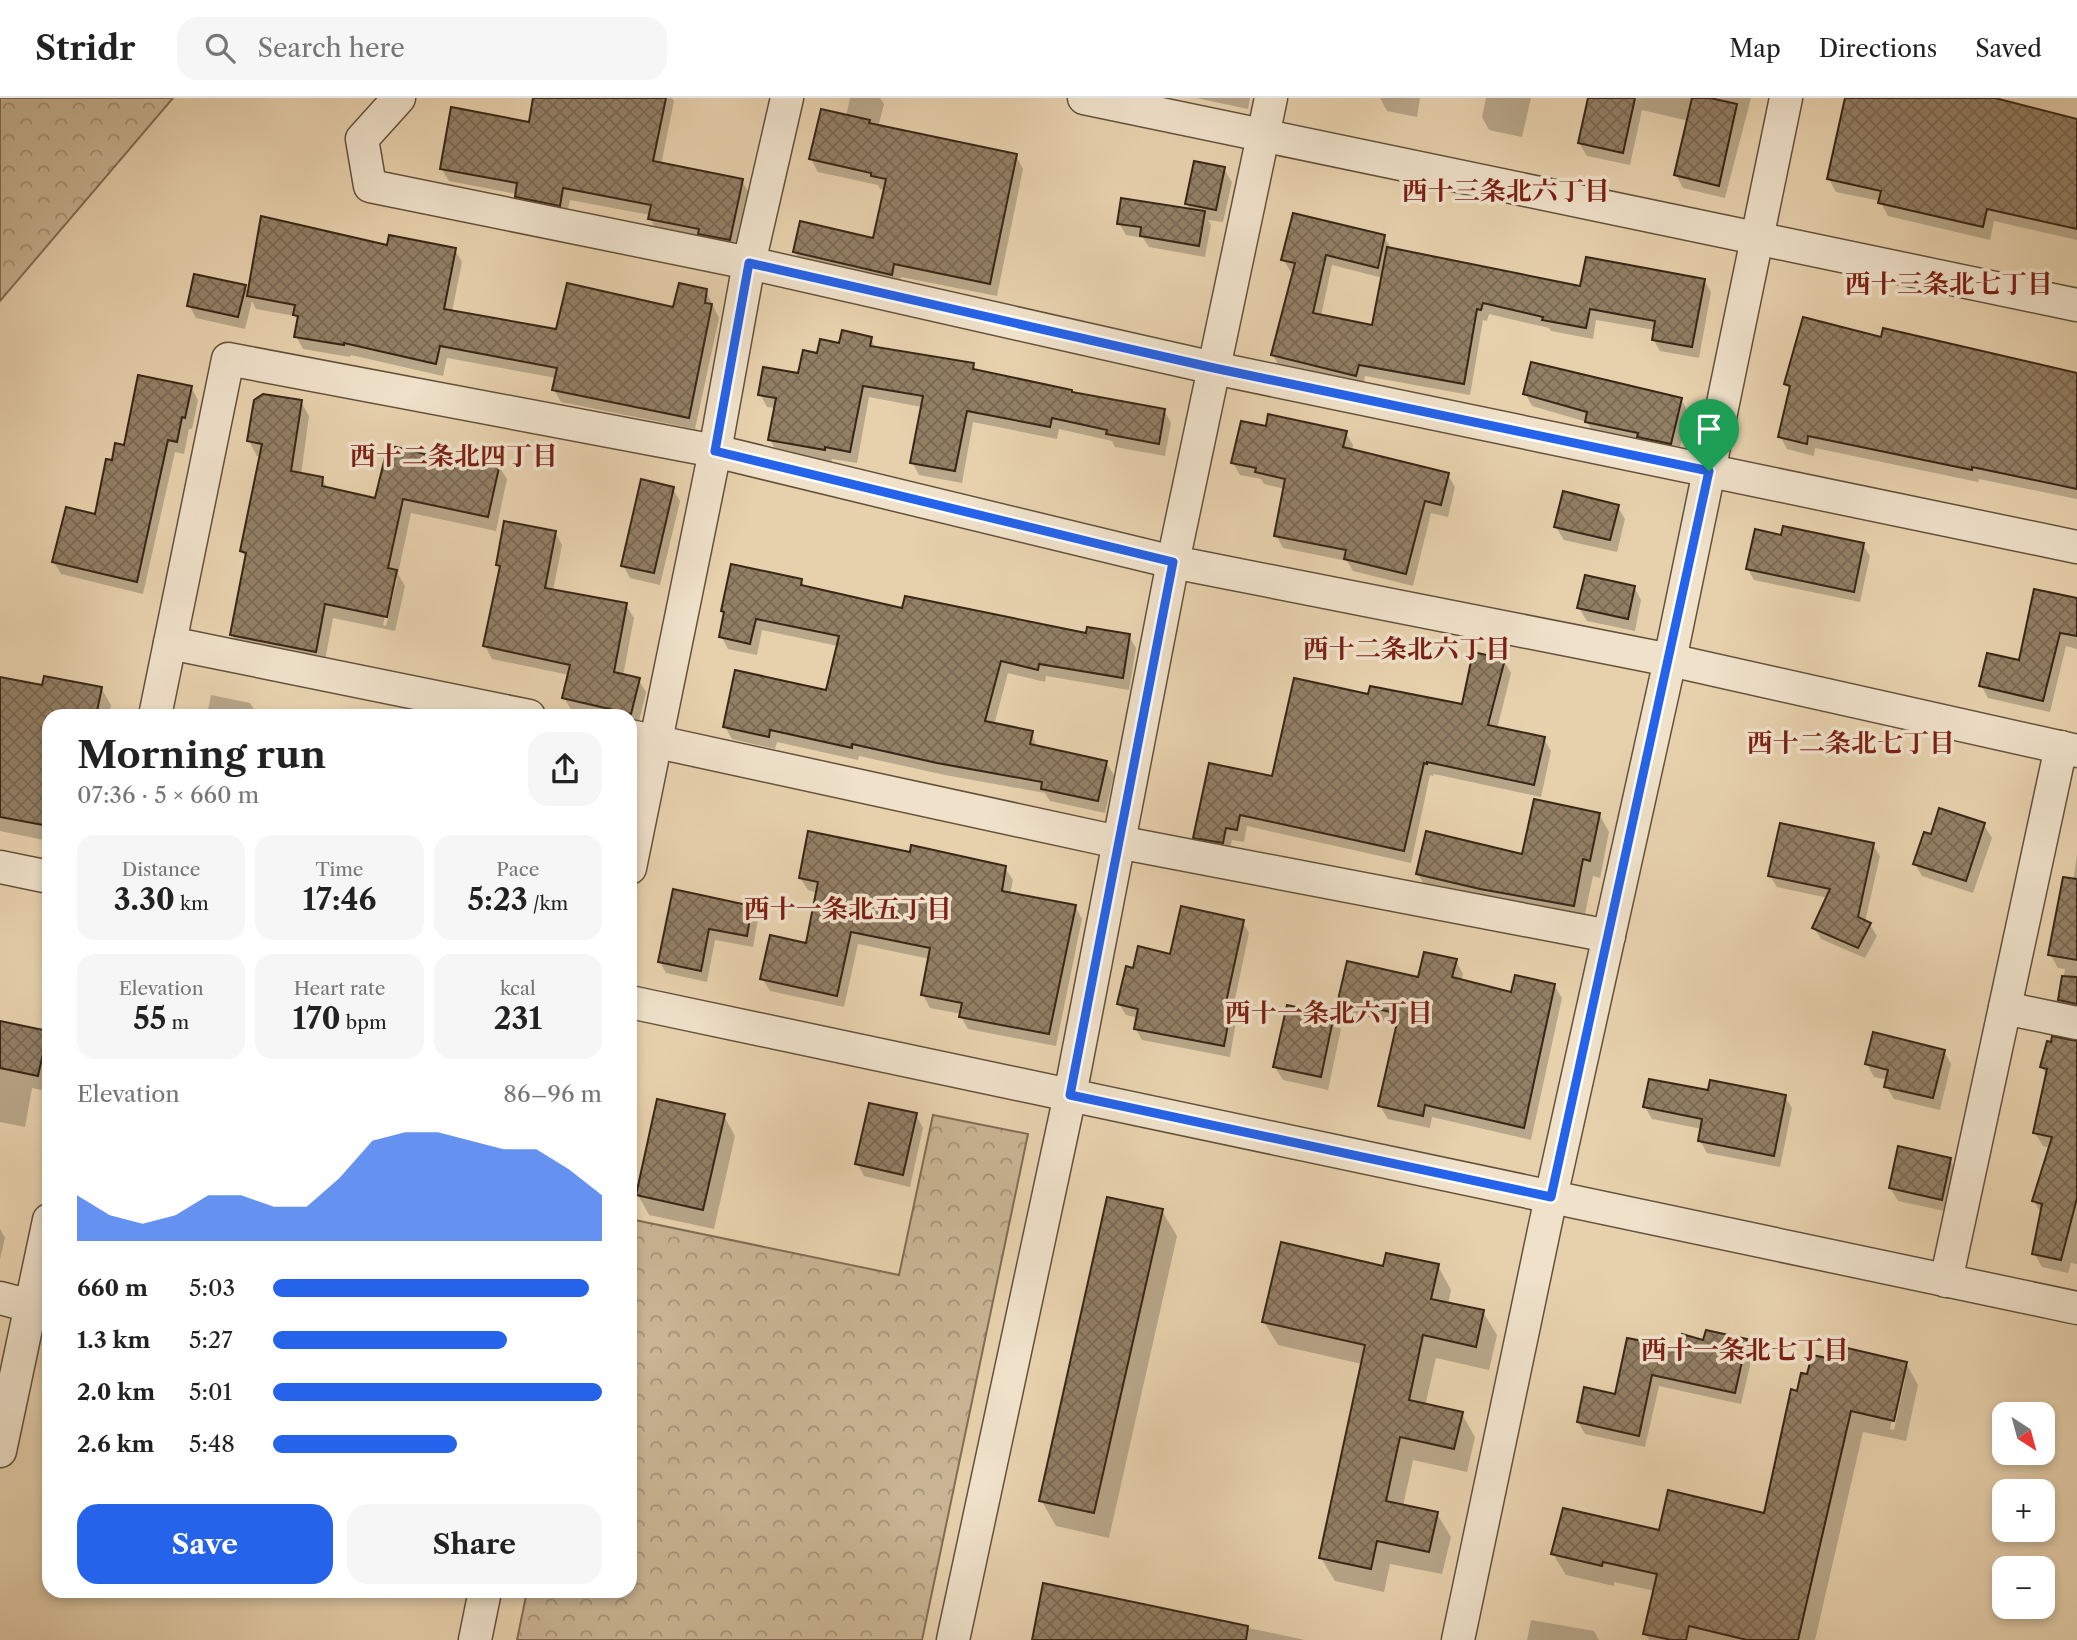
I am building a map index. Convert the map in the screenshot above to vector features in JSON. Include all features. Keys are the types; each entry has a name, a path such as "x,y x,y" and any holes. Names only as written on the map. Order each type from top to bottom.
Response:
{"street":[{"path":"399,98 362,139 370,186 749,263 1214,368 2077,547"},
{"path":"637,799 643,739 715,451 749,263 787,98"},
{"path":"1084,98 2077,306"},
{"path":"953,1640 1070,1095 1173,562 1270,98"},
{"path":"1458,1640 1551,1197 1670,660 1786,98"},
{"path":"156,709 228,359 715,451 1173,562 1670,660 2069,749 2005,1008 1946,1281"},
{"path":"170,643 495,709"},
{"path":"643,739 1118,842 1609,936"},
{"path":"0,867 42,876"},
{"path":"637,1003 2077,1308"},
{"path":"2005,1008 2077,1023"},
{"path":"0,1451 15,1302 42,1237"},
{"path":"475,1640 484,1598"}],"green space":[{"path":"0,98 173,98 0,301"},
{"path":"933,1115 1028,1134 922,1640 517,1640 526,1598 637,1598 637,1220 899,1275"}],"building":[{"path":"533,98 666,98 653,161 743,179 730,240 698,234 699,229 648,219 651,205 563,188 560,206 515,197 517,183 440,169 451,107 529,122"},
{"path":"1588,98 1635,98 1623,153 1578,143"},
{"path":"1692,98 1710,98 1737,104 1719,186 1674,175"},
{"path":"1845,98 1995,98 2077,119 2077,229 1987,209 1983,227 1878,203 1881,191 1827,179"},
{"path":"821,109 870,120 869,123 1017,154 990,284 894,264 892,275 793,252 800,221 873,238 886,179 809,159"},
{"path":"1194,161 1225,167 1216,210 1185,204"},
{"path":"1121,198 1205,211 1199,246 1140,236 1141,227 1117,224"},
{"path":"1293,213 1385,235 1378,268 1326,255 1313,313 1372,325 1387,247 1580,286 1586,257 1705,279 1692,347 1652,340 1655,321 1590,309 1586,328 1542,320 1543,317 1483,303 1481,310 1477,309 1464,384 1359,365 1356,376 1271,355 1295,263 1281,260"},
{"path":"261,216 387,245 389,235 456,248 444,309 556,329 567,283 673,307 679,283 707,289 705,303 712,304 689,418 552,390 557,368 440,346 436,364 344,343 294,337 298,316 293,315 295,305 247,296"},
{"path":"194,274 246,285 238,317 187,306"},
{"path":"1803,317 1881,337 1883,328 2077,373 2077,489 1808,436 1807,444 1778,437 1790,386 1784,384"},
{"path":"842,330 872,337 870,346 974,363 973,369 1072,392 1165,409 1159,444 1106,434 1107,430 1052,418 1050,427 967,411 955,471 910,463 923,396 863,386 850,452 768,440 776,398 758,395 763,367 798,373 803,350 817,353 820,339 839,343"},
{"path":"1531,362 1682,398 1671,444 1637,437 1638,433 1585,422 1587,412 1523,394"},
{"path":"138,375 192,386 177,442 168,440 137,582 52,562 66,507 95,514 106,459 112,460 115,443 124,445"},
{"path":"263,394 302,400 291,471 323,477 322,486 375,498 388,445 461,463 463,455 500,463 488,517 403,499 388,568 397,570 387,617 325,604 316,652 230,635 246,553 240,551 262,444 247,441 254,400"},
{"path":"1268,414 1347,431 1343,447 1449,473 1441,505 1425,501 1406,574 1344,559 1346,550 1274,536 1285,479 1255,472 1256,468 1231,463 1241,421 1266,426"},
{"path":"641,479 674,487 654,573 621,566"},
{"path":"1563,491 1619,505 1610,540 1554,527"},
{"path":"504,521 556,531 545,588 627,603 614,672 640,678 632,709 609,709 562,698 570,665 483,646 500,566 496,565"},
{"path":"1783,526 1864,543 1854,592 1746,569 1755,529 1781,535"},
{"path":"731,564 802,579 801,585 902,608 905,596 1086,633 1087,627 1130,634 1123,678 1039,664 1038,670 1001,661 985,721 1033,731 1030,744 1107,761 1098,801 1041,789 1042,782 852,744 852,748 770,730 769,737 723,727 735,670 826,690 839,636 756,619 750,644 719,637 724,612 721,611"},
{"path":"1585,575 1635,586 1628,619 1577,608"},
{"path":"2034,589 2077,598 2077,636 2060,633 2043,701 1979,686 1987,653 2019,660"},
{"path":"1473,652 1505,659 1488,725 1545,737 1534,785 1424,763 1404,851 1240,815 1237,830 1226,828 1223,843 1193,838 1209,763 1272,776 1294,678 1368,694 1370,686 1462,704"},
{"path":"44,676 102,687 97,709 42,709 42,825 0,817 0,677 42,685"},
{"path":"1534,799 1600,813 1590,861 1583,859 1574,906 1416,874 1426,831 1522,854"},
{"path":"1939,808 1985,823 1966,881 1913,864 1924,832 1931,834"},
{"path":"1780,823 1874,843 1858,917 1871,923 1858,948 1812,928 1830,889 1768,876"},
{"path":"808,831 910,852 911,845 1006,866 1002,891 1076,905 1049,1034 959,1017 962,1003 921,995 930,948 851,932 837,996 760,979 770,935 806,943 818,882 799,878"},
{"path":"2063,877 2077,879 2077,960 2048,955"},
{"path":"673,889 752,906 747,936 709,929 701,971 658,962"},
{"path":"1181,906 1244,920 1225,1007 1231,1008 1224,1046 1134,1029 1138,1009 1117,1004 1126,966 1133,968 1138,946 1170,954"},
{"path":"1424,952 1457,959 1452,977 1511,992 1515,975 1555,984 1524,1128 1425,1105 1423,1116 1378,1106 1399,1014 1338,1000 1347,961 1418,977"},
{"path":"2062,976 2077,977 2077,1004 2058,1000"},
{"path":"1287,1005 1334,1015 1321,1077 1273,1067"},
{"path":"0,1021 42,1030 42,1058 38,1076 0,1068"},
{"path":"1873,1032 1945,1050 1933,1098 1884,1087 1888,1070 1865,1064"},
{"path":"2052,1036 2077,1041 2077,1198 2061,1260 2032,1254 2042,1204 2032,1201 2052,1137 2033,1133 2047,1069 2040,1067 2047,1041 2051,1042"},
{"path":"1649,1079 1708,1090 1710,1080 1786,1095 1774,1156 1698,1141 1702,1119 1643,1107"},
{"path":"657,1099 725,1114 703,1210 637,1195"},
{"path":"869,1103 917,1113 903,1175 855,1164"},
{"path":"1898,1146 1951,1158 1942,1200 1889,1188"},
{"path":"1107,1197 1163,1209 1094,1513 1039,1501"},
{"path":"1281,1242 1383,1266 1386,1253 1439,1264 1431,1299 1484,1310 1476,1347 1423,1335 1409,1400 1463,1412 1454,1449 1400,1437 1386,1501 1438,1512 1429,1552 1377,1541 1371,1569 1319,1558 1365,1345 1262,1322"},
{"path":"1706,1330 1747,1339 1735,1393 1652,1375 1639,1436 1577,1422 1584,1387 1615,1394 1627,1338 1679,1348 1682,1334 1703,1340"},
{"path":"1830,1344 1907,1362 1894,1421 1851,1411 1798,1640 1747,1640 1689,1626 1686,1640 1643,1634 1657,1574 1603,1562 1602,1566 1551,1554 1563,1508 1659,1530 1668,1490 1764,1513 1791,1389 1797,1391 1801,1373 1807,1374 1812,1355 1827,1358"},
{"path":"1043,1583 1248,1626 1246,1640 1032,1640"}],"district":[{"name":"西十三条北六丁目","path":"1506,191"},
{"name":"西十三条北七丁目","path":"1949,284"},
{"name":"西十二条北四丁目","path":"454,456"},
{"name":"西十二条北六丁目","path":"1407,649"},
{"name":"西十二条北七丁目","path":"1851,743"},
{"name":"西十一条北五丁目","path":"848,909"},
{"name":"西十一条北六丁目","path":"1329,1013"},
{"name":"西十一条北七丁目","path":"1745,1350"}],"route":[{"path":"749,263 1214,368 1709,471 1551,1197 1070,1095 1173,562 715,451 749,263"}]}
